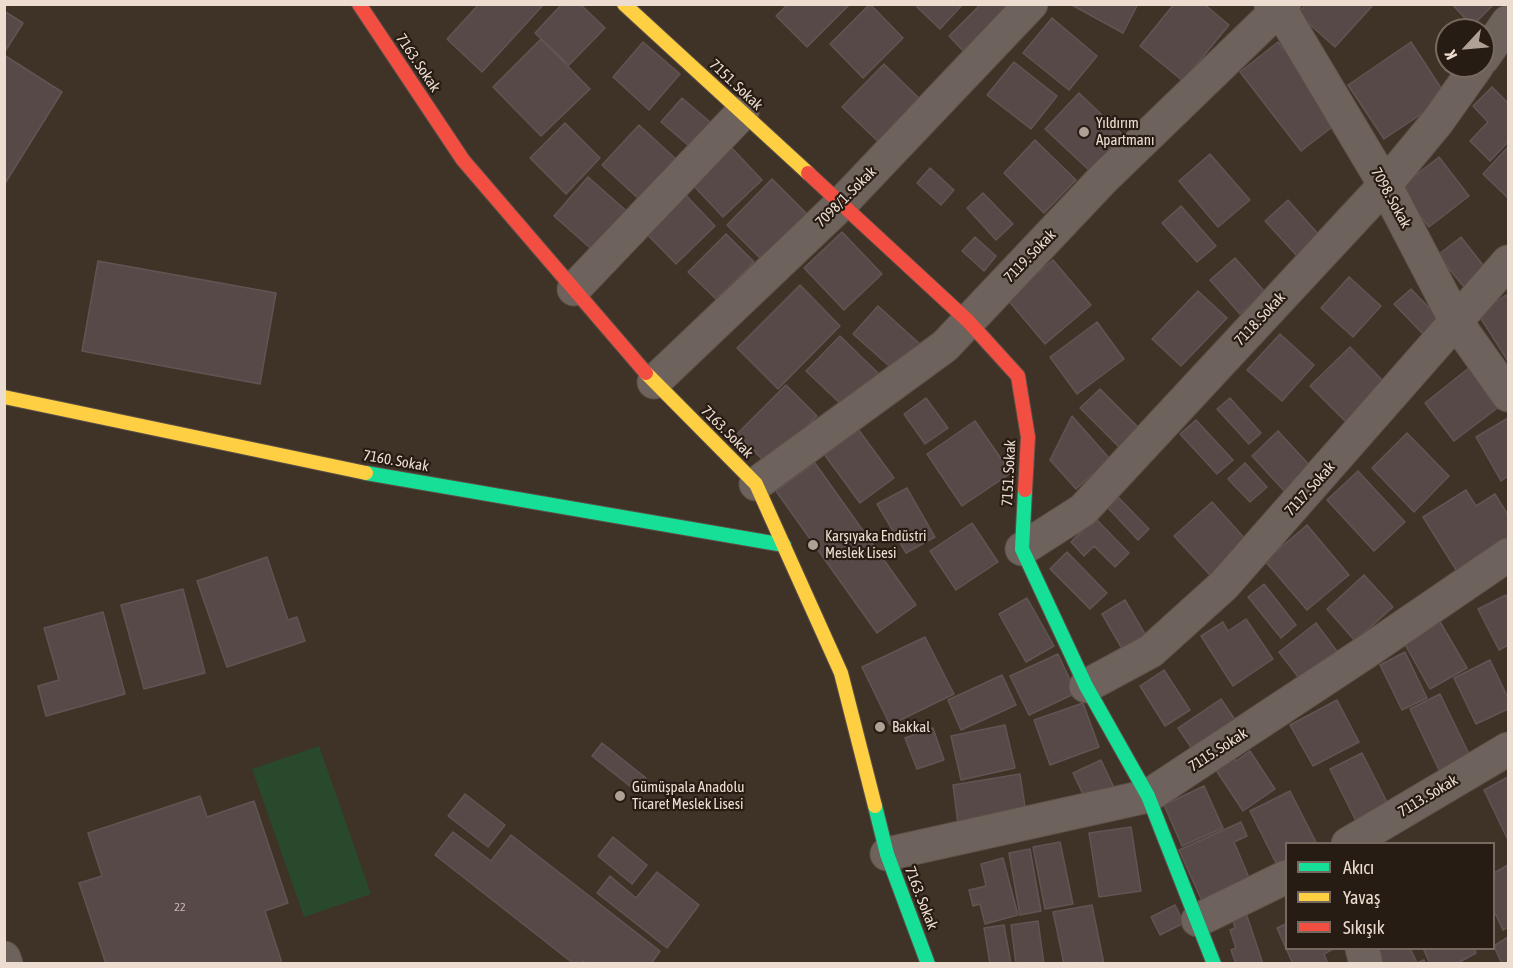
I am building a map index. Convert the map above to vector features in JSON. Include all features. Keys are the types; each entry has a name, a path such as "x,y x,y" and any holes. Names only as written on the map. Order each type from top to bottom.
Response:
{"street":[{"name":"7163. Sokak","path":"359,4 463,160 654,382 756,484 841,673 887,854 928,963"},
{"name":"7151. Sokak","path":"624,4 968,321 1018,376 1028,437 1022,549 1086,686 1148,796 1214,963"},
{"name":"7098/1. Sokak","path":"654,382 841,204 1031,4"},
{"name":"7098. Sokak","path":"1279,6 1385,185 1456,323 1509,395"},
{"name":"7119. Sokak","path":"756,484 945,346 1103,179 1279,6"},
{"path":"1495,41 1509,22"},
{"name":"7118. Sokak","path":"1022,549 1083,510 1385,185 1438,121 1468,78"},
{"path":"574,289 742,113"},
{"name":"7117. Sokak","path":"1086,686 1151,651 1224,585 1509,262"},
{"name":"7160. Sokak","path":"4,397 353,471 784,545"},
{"name":"7115. Sokak","path":"887,854 1148,796 1509,555"},
{"name":"7113. Sokak","path":"1350,842 1509,749"},
{"path":"1198,920 1285,877"},
{"path":"4,958 6,963"}],"green space":[{"path":"319,746 371,894 304,917 252,769"}],"building":[{"path":"479,4 544,4 482,72 447,39"},
{"path":"562,4 580,4 605,28 569,65 535,33"},
{"path":"788,4 849,5 807,47 776,16"},
{"path":"870,4 903,38 863,78 830,44"},
{"path":"919,4 963,4 940,29 917,7"},
{"path":"981,4 1017,4 966,54 949,36"},
{"path":"1070,4 1138,4 1123,33"},
{"path":"1174,4 1204,4 1229,25 1183,81 1140,46"},
{"path":"1306,4 1374,4 1335,47 1298,14"},
{"path":"1452,4 1494,4 1480,18 1465,18"},
{"path":"4,11 23,23 4,53"},
{"path":"1052,18 1097,56 1069,90 1023,53"},
{"path":"541,39 590,89 541,136 493,87"},
{"path":"643,42 680,74 649,110 613,77"},
{"path":"1278,42 1340,121 1301,151 1240,72"},
{"path":"1411,42 1447,97 1384,139 1348,85"},
{"path":"4,55 62,92 4,185"},
{"path":"1014,62 1057,96 1031,129 987,95"},
{"path":"884,64 926,105 885,148 842,107"},
{"path":"1492,87 1508,103 1508,142 1490,161 1470,141 1488,122 1473,106"},
{"name":"Yıldırım Apartmanı","path":"1079,93 1123,135 1090,171 1045,129"},
{"path":"682,98 717,128 696,152 661,122"},
{"path":"565,123 600,158 566,194 530,158"},
{"path":"639,125 677,160 641,201 602,165"},
{"path":"1035,140 1076,180 1044,213 1004,173"},
{"path":"730,146 762,180 723,217 691,183"},
{"path":"1508,147 1508,198 1483,174"},
{"path":"1210,154 1250,200 1218,227 1179,181"},
{"path":"1439,157 1469,196 1429,227 1399,188"},
{"path":"930,168 954,190 941,205 917,183"},
{"path":"588,177 630,214 596,253 554,216"},
{"path":"772,179 808,215 763,261 727,225"},
{"path":"680,189 715,226 676,264 640,227"},
{"path":"983,193 1013,224 996,240 967,208"},
{"path":"1288,200 1320,236 1298,257 1265,221"},
{"path":"1181,206 1216,246 1197,262 1162,223"},
{"path":"842,232 882,274 844,310 804,268"},
{"path":"726,234 754,262 716,299 688,272"},
{"path":"975,237 996,256 984,271 962,251"},
{"path":"1461,237 1486,269 1464,287 1438,255"},
{"path":"1235,258 1265,292 1240,314 1210,280"},
{"path":"1053,260 1091,305 1045,344 1007,299"},
{"path":"98,261 276,293 260,384 82,351"},
{"path":"1349,277 1381,306 1353,337 1321,308"},
{"path":"800,285 840,326 778,389 737,348"},
{"path":"1411,289 1439,318 1423,334 1394,304"},
{"path":"1198,291 1227,318 1181,366 1152,339"},
{"path":"1506,295 1508,299 1508,361 1478,314"},
{"path":"878,306 921,345 896,372 853,334"},
{"path":"1097,322 1124,359 1077,394 1050,357"},
{"path":"1280,334 1314,365 1282,401 1247,370"},
{"path":"840,336 879,374 845,408 806,371"},
{"path":"1350,347 1388,386 1349,425 1310,386"},
{"path":"1470,367 1500,406 1454,441 1425,403"},
{"path":"786,385 817,416 768,465 737,434"},
{"path":"1100,389 1139,428 1119,447 1080,408"},
{"path":"926,398 948,428 925,444 904,414"},
{"path":"1230,398 1261,433 1249,444 1217,409"},
{"path":"1072,416 1110,459 1076,489 1050,460"},
{"path":"1508,418 1508,476 1501,481 1476,437"},
{"path":"1196,420 1233,460 1217,474 1180,434"},
{"path":"975,421 1011,473 962,506 927,454"},
{"path":"858,429 894,478 860,503 824,454"},
{"path":"1278,431 1313,469 1287,494 1252,456"},
{"path":"1407,433 1449,476 1414,512 1372,468"},
{"path":"815,463 916,605 877,633 776,491"},
{"path":"1245,463 1267,487 1250,502 1228,479"},
{"path":"1358,471 1405,522 1374,551 1327,500"},
{"path":"907,488 935,537 906,553 877,504"},
{"path":"1466,490 1476,506 1495,494 1508,515 1508,542 1458,573 1423,517"},
{"path":"1119,498 1149,529 1138,540 1108,508"},
{"path":"1212,502 1247,541 1210,575 1174,536"},
{"path":"1095,518 1129,553 1115,567 1094,546 1084,556 1071,542"},
{"path":"972,523 998,562 956,590 930,551"},
{"path":"1307,525 1349,575 1307,610 1265,561"},
{"path":"1067,552 1107,593 1090,609 1050,569"},
{"path":"267,557 288,620 297,617 305,641 227,667 197,581"},
{"path":"1364,575 1393,607 1355,641 1327,609"},
{"path":"1264,584 1296,625 1281,638 1248,597"},
{"path":"183,589 205,673 144,689 121,605"},
{"path":"1506,595 1508,645 1499,650 1478,609"},
{"path":"1027,598 1054,646 1026,662 999,614"},
{"path":"1125,600 1148,639 1124,652 1102,614"},
{"path":"103,612 125,694 46,716 38,686 59,680 44,628"},
{"path":"1246,619 1273,659 1233,686 1201,636 1223,622 1228,631"},
{"path":"1439,620 1467,668 1430,689 1403,641"},
{"path":"1316,623 1339,654 1302,682 1279,652"},
{"path":"925,637 954,694 890,725 862,667"},
{"path":"1405,652 1427,698 1402,710 1380,665"},
{"path":"1058,654 1076,693 1029,715 1010,676"},
{"path":"1490,660 1508,698 1508,709 1476,724 1454,678"},
{"path":"1164,670 1190,710 1165,726 1140,686"},
{"path":"1002,675 1016,705 961,730 948,700"},
{"path":"1440,694 1472,760 1441,774 1410,709"},
{"path":"1221,699 1238,724 1195,753 1178,728"},
{"path":"1337,700 1359,742 1313,766 1290,725"},
{"path":"1083,703 1099,747 1050,765 1034,720"},
{"path":"1005,725 1015,768 961,780 951,736"},
{"path":"933,728 944,760 917,769 905,738"},
{"path":"602,743 646,778 636,791 592,756"},
{"path":"1250,751 1275,789 1243,811 1212,764 1231,752 1236,761"},
{"path":"1362,753 1390,808 1358,825 1330,769"},
{"path":"1101,760 1116,792 1088,805 1073,773"},
{"path":"1020,774 1026,813 958,824 953,785"},
{"path":"1508,777 1508,840 1484,790"},
{"path":"1204,786 1223,828 1182,846 1164,805"},
{"path":"1290,791 1316,842 1285,842 1285,864 1278,867 1250,811"},
{"path":"465,794 505,825 488,847 448,816"},
{"path":"200,796 207,817 254,801 288,903 265,911 282,963 106,964 79,883 102,876 88,833"},
{"path":"1241,822 1247,836 1234,842 1250,880 1202,901 1179,850"},
{"path":"1131,827 1141,891 1099,897 1089,833"},
{"path":"453,832 491,861 511,835 660,951 651,964 586,964 583,961 582,964 574,964 435,855"},
{"path":"613,837 647,865 632,884 598,856"},
{"path":"1060,842 1073,904 1045,909 1033,847"},
{"path":"1030,849 1041,911 1020,915 1009,853"},
{"path":"1003,858 1018,915 985,924 980,904 973,906 969,890 986,886 981,864"},
{"path":"1508,865 1508,927 1503,930 1495,913 1495,872"},
{"path":"657,872 699,905 667,948 597,893 610,876 636,898"},
{"path":"1092,905 1104,964 1064,964 1053,912"},
{"path":"1175,905 1184,923 1160,935 1151,917"},
{"path":"1246,913 1263,964 1236,964 1231,950 1236,948 1230,930 1235,928 1232,917"},
{"path":"1038,921 1044,964 1016,964 1011,925"},
{"path":"1285,924 1285,946 1277,928"},
{"path":"1004,925 1011,964 990,964 984,928"},
{"path":"1508,937 1508,964 1502,964 1495,945"},
{"path":"1287,950 1331,950 1324,954 1328,964 1293,964"},
{"path":"1374,950 1411,950 1417,963 1424,960 1426,964 1380,964"},
{"path":"1424,950 1475,950 1476,953 1456,964 1430,964"}],"traffic: fast":[{"path":"366,473 784,545"},
{"path":"1025,490 1022,549 1086,686 1148,796 1214,964"},
{"path":"875,806 887,854 928,964"}],"traffic: slow":[{"path":"624,4 808,173"},
{"path":"646,373 756,484 841,673 875,806"},
{"path":"4,397 366,473"}],"traffic: jam":[{"path":"359,4 463,160 646,373"},
{"path":"808,173 968,321 1018,376 1028,437 1025,490"}],"place":[{"name":"Yıldırım Apartmanı","path":"1084,132"},
{"name":"Karşıyaka Endüstri Meslek Lisesi","path":"813,545"},
{"name":"Bakkal","path":"880,727"},
{"name":"Gümüşpala Anadolu Ticaret Meslek Lisesi","path":"620,796"}]}
